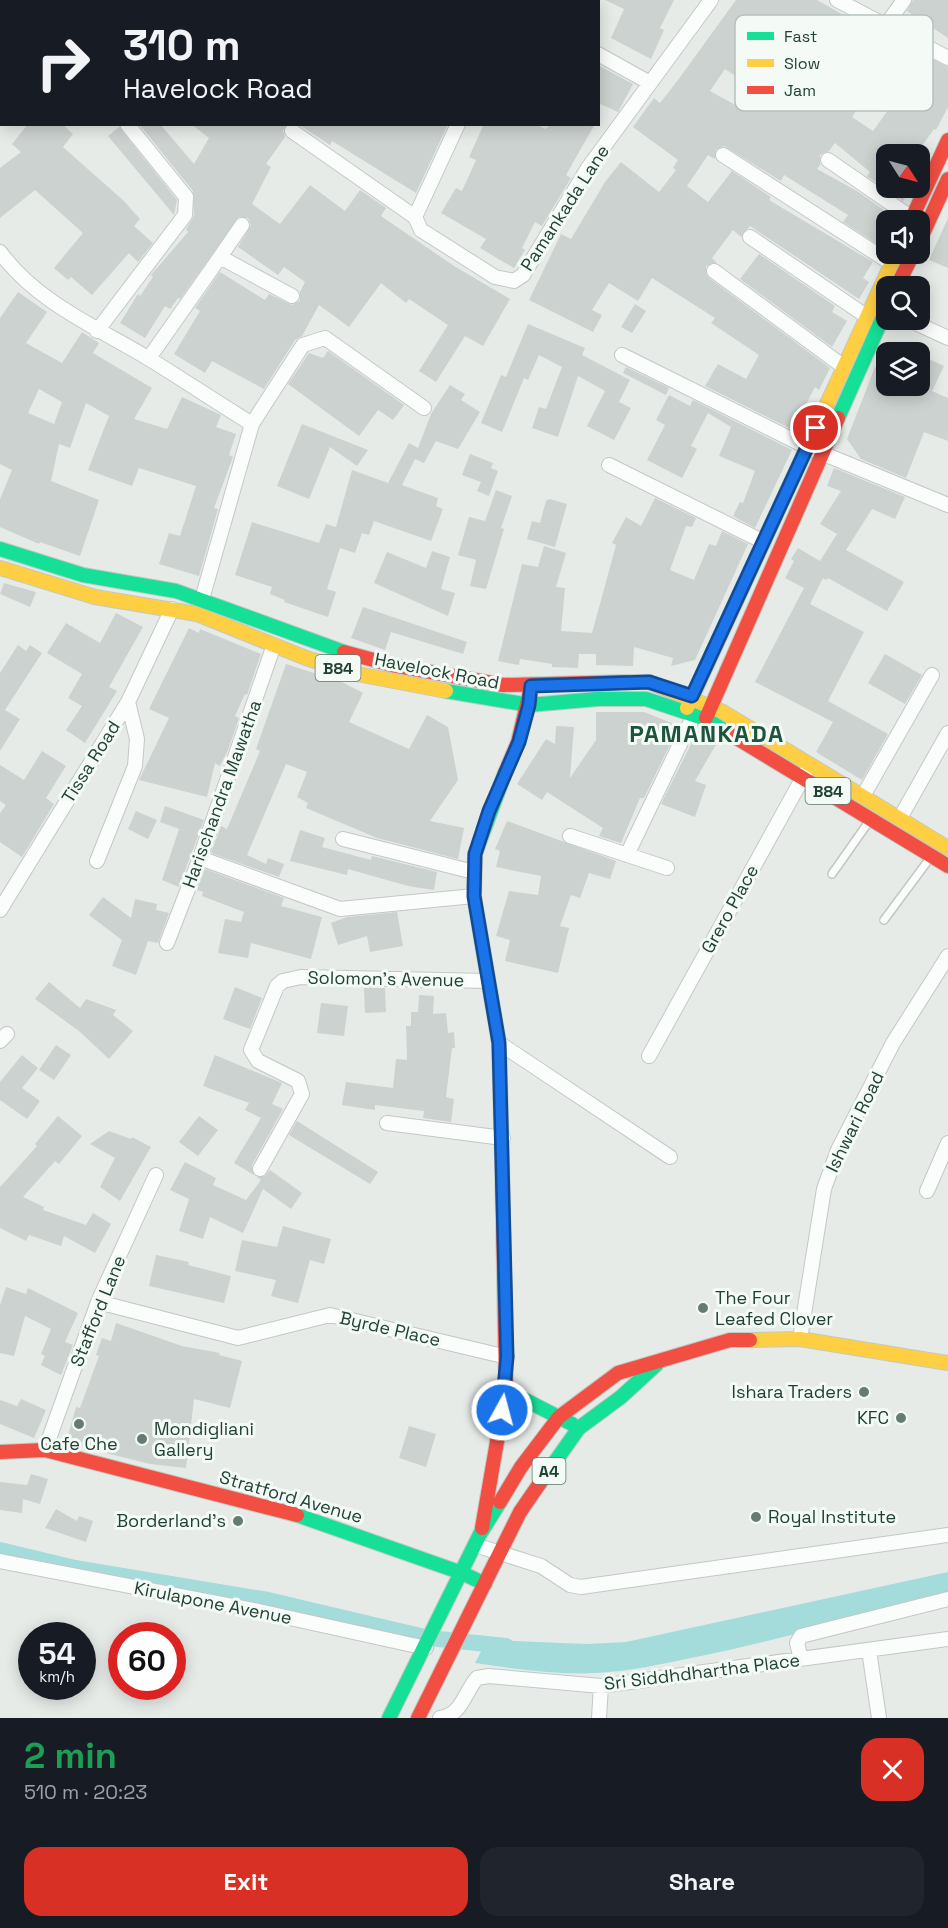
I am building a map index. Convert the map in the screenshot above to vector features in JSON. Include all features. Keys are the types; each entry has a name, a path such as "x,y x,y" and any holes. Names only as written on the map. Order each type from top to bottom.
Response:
{"main road":[{"path":"915,210 948,140"},
{"path":"930,218 948,179"},
{"path":"877,330 713,706 695,715 692,696 890,264"},
{"name":"Havelock Road","path":"0,549 83,575 176,591 327,647 392,665 503,685 649,682 692,696 713,706 811,763 948,848"},
{"name":"Havelock Road","path":"0,568 95,597 196,614 274,645 357,674 529,705 598,699 646,699 695,715 872,818 948,866"},
{"path":"478,1540 506,1390 507,1357 504,1138 499,1043 474,896 475,854 485,822 519,742 529,705 531,686"},
{"name":"A4","path":"389,1718 478,1540 521,1467 560,1417 618,1372 730,1340 800,1339 948,1364"},
{"name":"A4","path":"418,1718 520,1512 579,1428 621,1397 658,1362"},
{"path":"506,1390 579,1428"},
{"name":"Stratford Avenue","path":"0,1452 45,1450 310,1518 462,1573 485,1584"}],"street":[{"name":"Pamankada Lane","path":"292,131 415,217 421,230 495,277 514,281 523,275 588,168 711,0"},
{"path":"837,0 854,3 871,15"},
{"path":"893,15 904,0"},
{"path":"933,50 948,58"},
{"path":"600,55 650,83"},
{"path":"96,331 185,215 186,197 129,126"},
{"path":"415,217 457,126"},
{"path":"723,155 876,248"},
{"path":"828,160 898,210"},
{"path":"149,358 242,225"},
{"path":"750,237 866,316"},
{"path":"0,252 26,281 96,331 149,358 252,424"},
{"path":"220,257 292,296"},
{"path":"714,271 843,367"},
{"path":"930,330 948,338"},
{"path":"202,599 252,424 303,345 325,338 424,408"},
{"path":"622,355 822,454 948,505"},
{"path":"609,465 764,542"},
{"name":"Tissa Road","path":"0,910 128,702 172,609"},
{"name":"Harischandra Mawatha","path":"167,943 200,858 274,645"},
{"path":"862,796 932,675"},
{"path":"97,861 135,766 137,739 128,702"},
{"path":"627,855 695,715"},
{"path":"900,818 948,733"},
{"name":"Grero Place","path":"649,1056 811,763"},
{"path":"570,836 667,868"},
{"path":"343,839 474,872"},
{"path":"200,858 340,909 474,896"},
{"name":"Ishwari Road","path":"800,1339 824,1189 838,1150 893,1043 948,956"},
{"name":"Solomon's Avenue","path":"260,1169 302,1094 298,1081 258,1061 251,1050 277,986 283,981 301,977 488,981"},
{"path":"499,1043 670,1157"},
{"path":"387,1123 504,1138"},
{"path":"927,1191 948,1143"},
{"name":"Stafford Lane","path":"45,1450 99,1302 156,1175"},
{"name":"Byrde Place","path":"99,1302 238,1338 330,1315 507,1357"},
{"path":"478,1540 500,1554 541,1566 570,1585 581,1587 948,1535"},
{"name":"Kirulapone Avenue","path":"0,1561 254,1610 426,1648"},
{"path":"801,1659 797,1643 801,1636 948,1599"},
{"name":"Sri Siddhdhartha Place","path":"440,1718 457,1712 469,1688 477,1678 489,1676 601,1686 948,1639"},
{"path":"869,1650 879,1718"},
{"path":"599,1718 601,1686"}],"lane":[{"path":"832,874 880,806"},
{"path":"884,920 931,856"}],"water":[{"path":"948,1572 948,1595 759,1643 659,1665 622,1671 566,1673 475,1663 487,1640 587,1644 626,1642"}],"building":[{"path":"605,0 674,0 660,28 664,30 651,59 611,38 624,9"},
{"path":"736,0 817,0 843,15 735,15 735,76 725,69 710,91 735,105 735,111 856,111 852,117 873,131 887,111 933,111 933,59 948,67 948,107 936,130 934,129 923,144 876,144 876,182 867,176 870,172 835,143 829,151 820,155 820,165 817,169 857,191 884,210 876,210 876,243 843,222 848,215 784,175 781,181 724,146 716,150 715,159 708,155 687,186 708,202 732,171 771,197 769,200 873,262 863,278 869,282 859,299 750,226 741,237 733,230 712,258 717,263 706,266 706,274 709,278 830,368 819,390 815,387 803,410 809,413 799,433 705,386 718,364 746,379 759,355 711,323 715,318 652,278 638,301 609,283 592,310 602,315 593,332 529,300 561,234 571,239 605,182 621,162 659,192 676,170 673,168 678,160 633,127 654,98 660,103"},
{"path":"913,0 948,0 948,38 933,28 933,15 913,15 907,11"},
{"path":"600,66 633,84 618,112 600,104"},
{"path":"26,126 64,126 73,134 63,147 124,201 140,219 134,226 153,243 138,262 129,253 92,295 71,277 68,280 54,268 83,233 35,190 0,218 0,168 21,152 12,144"},
{"path":"141,126 162,126 194,164 209,138 194,126 285,126 283,131 285,137 266,164 271,167 252,204 280,224 310,185 345,211 360,190 386,208 381,216 454,266 510,299 483,346 465,336 436,382 419,371 448,325 409,299 406,303 381,283 349,327 319,305 302,336 295,340 264,389 212,361 205,373 174,354 200,311 195,308 220,272 265,300 269,294 292,305 300,301 300,292 305,282 284,267 278,275 238,247 251,225 248,218 239,217 180,299 178,298 170,309 165,306 145,338 120,323 138,294 140,296 153,277 151,275 188,232 186,229 194,216 193,191"},
{"path":"301,126 447,126 416,193 332,141 330,145"},
{"path":"483,126 539,126 545,129 549,126 594,126 566,175 571,178 542,226 535,222 522,248 525,250 514,268 480,248 486,239 441,213 456,188 462,191 476,160 469,157"},
{"path":"119,127 177,200 174,215 108,136"},
{"path":"948,218 948,268 930,260"},
{"path":"759,254 835,306 832,312 847,321 832,347 740,279"},
{"path":"18,292 47,312 26,343 62,363 82,332 99,343 93,353 152,388 134,419 167,429 182,397 221,415 216,427 236,434 229,455 233,457 214,508 218,509 199,576 159,564 169,533 180,536 196,486 139,468 132,486 88,470 109,416 86,403 70,448 59,444 51,481 99,500 80,556 40,542 39,544 0,527 0,499 12,470 0,464 0,318","holes":["39,389 62,402 54,424 28,413"]},
{"path":"635,304 646,311 632,333 621,327"},
{"path":"528,324 585,348 582,355 630,380 619,402 631,408 614,440 587,426 605,391 578,376 558,437 532,428 539,407 546,409 562,367 539,355 528,380 524,378 502,432 481,423 501,375 506,377"},
{"path":"328,351 404,405 393,420 378,410 359,436 288,384 309,353 323,358"},
{"path":"930,360 944,366 932,391 948,398 948,441 924,432 906,478 861,459 847,439 875,367 876,396 930,396"},
{"path":"626,367 669,388 666,395 623,373"},
{"path":"450,385 465,394 461,400 480,412 458,449 436,441 424,463 415,459 402,485 438,498 436,506 443,509 431,541 374,521 369,535 362,533 355,553 340,548 327,589 336,592 328,617 284,602 285,600 270,594 272,587 235,575 252,522 319,543 326,524 336,527 352,470 388,483 409,443 418,448 431,414"},
{"path":"669,395 690,406 693,400 792,450 755,528 733,516 740,502 743,503 755,471 719,456 731,427 708,413 691,446 697,449 682,478 647,460 665,425 656,420"},
{"path":"302,424 368,450 357,466 330,447 309,499 277,486"},
{"path":"470,454 493,463 491,468 498,471 489,496 477,491 481,482 462,475"},
{"path":"834,468 905,497 895,519 872,509 846,550 904,582 887,611 828,578 826,580 823,578 810,604 864,632 828,701 888,734 862,780 816,752 833,722 755,682 804,588 785,578 794,561 791,559 798,548 820,561 837,534 820,524 841,491 827,486"},
{"path":"496,490 512,496 501,528 504,529 486,589 470,586 476,560 458,555 469,517 485,521"},
{"path":"655,498 696,518 692,527 686,526 670,570 694,580 709,544 716,546 722,531 748,544 695,660 671,666 673,658 634,647 633,666 596,665 596,654 579,654 578,668 552,667 552,664 520,659 519,665 498,661 522,564 538,567 544,546 566,553 556,587 565,588 561,631 592,633 616,545 612,543 626,517 641,526"},
{"path":"549,499 567,504 555,547 527,539 532,521 540,523 546,501"},
{"path":"432,551 450,557 441,589 455,593 448,616 374,583 387,552 426,568"},
{"path":"4,583 36,592 30,607 0,594"},
{"path":"363,607 467,642 463,654 391,632 385,650 351,638"},
{"path":"116,613 143,627 109,687 117,691 85,743 66,730 82,706 68,698 82,674 47,653 66,623 100,643"},
{"path":"189,628 199,633 200,629 261,654 247,695 245,694 235,716 239,718 228,750 220,766 215,763 207,797 139,780 169,718 149,709"},
{"path":"18,645 26,651 30,645 42,653 5,710 20,719 0,751 0,673"},
{"path":"885,654 922,675 905,704 868,683"},
{"path":"286,664 344,683 363,693 349,722 409,749 427,715 448,727 458,780 430,821 464,828 458,859 377,838 306,808 308,803 297,797 307,772 286,764 247,855 266,864 268,858 284,864 279,877 211,853 221,826 227,829 260,751 256,749"},
{"path":"596,712 644,712 679,726 644,798 640,798 621,843 599,836 603,828 547,792 542,800 517,784 546,739 555,744 556,726 574,727 570,778 596,740"},
{"path":"698,730 718,741 695,781 706,785 695,817 661,804"},
{"path":"42,751 66,766 46,798 54,804 22,857 0,842 0,813 6,805 0,801 0,765 24,780"},
{"path":"165,806 204,820 179,887 162,880 179,829 160,822"},
{"path":"136,811 157,820 148,839 128,829"},
{"path":"507,821 616,861 610,879 589,873 580,898 571,895 560,926 569,928 558,973 505,961 510,940 496,936 509,891 538,895 541,876 496,867 500,851 495,849"},
{"path":"300,830 325,838 322,847 371,860 372,856 437,872 434,890 408,886 348,869 347,875 290,861"},
{"path":"205,869 284,898 281,906 322,917 311,959 251,943 248,958 218,953 225,919 241,922 244,912 202,896 203,892 197,890"},
{"path":"103,897 131,918 135,899 157,904 156,910 169,913 158,943 148,941 136,975 112,966 122,940 89,915"},
{"path":"397,912 403,946 370,952 367,936 338,945 331,923 347,917"},
{"path":"49,982 80,1008 86,999 116,1010 113,1015 133,1031 109,1059 79,1031 35,999"},
{"path":"235,987 262,998 250,1029 223,1019"},
{"path":"364,987 385,988 386,1012 365,1013"},
{"path":"419,995 434,996 433,1014 446,1013 448,1033 454,1032 455,1048 452,1048 446,1097 454,1099 451,1122 423,1118 424,1111 375,1105 375,1110 342,1105 346,1082 393,1088 396,1059 407,1060 406,1026 411,1026 411,1012 418,1012"},
{"path":"321,1003 348,1006 344,1036 317,1033"},
{"path":"56,1045 71,1055 54,1080 39,1070"},
{"path":"22,1055 38,1068 22,1088 40,1101 27,1119 0,1100 0,1082"},
{"path":"215,1055 282,1083 272,1104 283,1109 252,1165 254,1175 234,1163 261,1118 245,1110 249,1103 203,1086"},
{"path":"58,1116 82,1136 59,1164 55,1161 23,1197 44,1207 43,1210 86,1225 93,1213 111,1224 95,1253 64,1236 61,1246 29,1235 26,1241 0,1228 0,1187 37,1146 35,1144"},
{"path":"199,1116 218,1130 198,1156 179,1142"},
{"path":"297,1121 378,1172 370,1184 289,1135"},
{"path":"109,1131 131,1139 132,1137 151,1147 120,1201 100,1187 115,1158 90,1144"},
{"path":"185,1162 216,1178 213,1185 246,1200 261,1180 257,1177 265,1176 270,1170 302,1193 291,1209 263,1189 243,1233 210,1217 203,1239 179,1231 189,1199 170,1190"},
{"path":"283,1226 331,1239 324,1264 310,1260 298,1303 271,1296 276,1280 235,1271 242,1240 277,1247"},
{"path":"156,1255 189,1262 188,1265 231,1276 224,1303 149,1286"},
{"path":"6,1287 26,1294 28,1288 78,1313 65,1342 73,1345 61,1375 41,1365 45,1356 41,1354 51,1329 25,1316 14,1356 0,1353 0,1305"},
{"path":"116,1323 182,1346 220,1353 219,1355 242,1361 230,1408 194,1399 186,1468 150,1464 66,1443 76,1407 80,1408 99,1356 96,1355 102,1338 111,1341"},
{"path":"21,1399 46,1410 34,1438 0,1424 0,1400 17,1406"},
{"path":"409,1426 436,1434 426,1467 399,1458"},
{"path":"31,1474 48,1479 40,1504 23,1499 22,1513 0,1510 0,1482 27,1485"},
{"path":"56,1509 77,1521 79,1516 93,1521 86,1542 45,1528"}],"waterway":[{"path":"0,1550 75,1568 268,1600 429,1638 506,1646"}],"traffic: fast":[{"path":"838,418 877,330"},
{"path":"0,549 83,575 176,591 344,652"},
{"path":"446,691 529,705 598,699 646,699 706,719 725,731"},
{"path":"502,1159 499,1043 474,896 475,854 505,773"},
{"path":"540,1483 579,1428 621,1397 657,1364"},
{"path":"506,1390 572,1424"},
{"path":"389,1718 480,1534 500,1502"},
{"path":"297,1515 462,1573 485,1584"}],"traffic: slow":[{"path":"687,708 891,264"},
{"path":"0,568 95,597 197,614 306,658 357,674 446,691"},
{"path":"626,682 649,682 723,712 948,848"},
{"path":"750,1340 800,1339 948,1363"}],"traffic: jam":[{"path":"916,210 948,140"},
{"path":"930,218 948,179"},
{"path":"902,276 908,264"},
{"path":"706,718 838,418"},
{"path":"344,652 392,665 503,685 626,682"},
{"path":"505,773 518,742 530,691"},
{"path":"725,731 948,866"},
{"path":"482,1528 506,1390 502,1159"},
{"path":"500,1502 521,1467 559,1417 618,1373 730,1340 750,1340"},
{"path":"0,1452 45,1450 297,1515"},
{"path":"418,1718 520,1512 540,1483"}],"place":[{"name":"The Four Leafed Clover","path":"703,1308"},
{"name":"Ishara Traders","path":"864,1392"},
{"name":"KFC","path":"901,1418"},
{"name":"Cafe Che","path":"79,1424"},
{"name":"Mondigliani Gallery","path":"142,1439"},
{"name":"Royal Institute","path":"756,1517"},
{"name":"Borderland's","path":"238,1521"}],"district":[{"name":"PAMANKADA","path":"707,734"}],"route":[{"path":"502,1410 506,1390 507,1357 504,1138 499,1043 474,896 475,854 489,811 519,742 529,705 531,686 649,682 692,696 816,428"}]}
